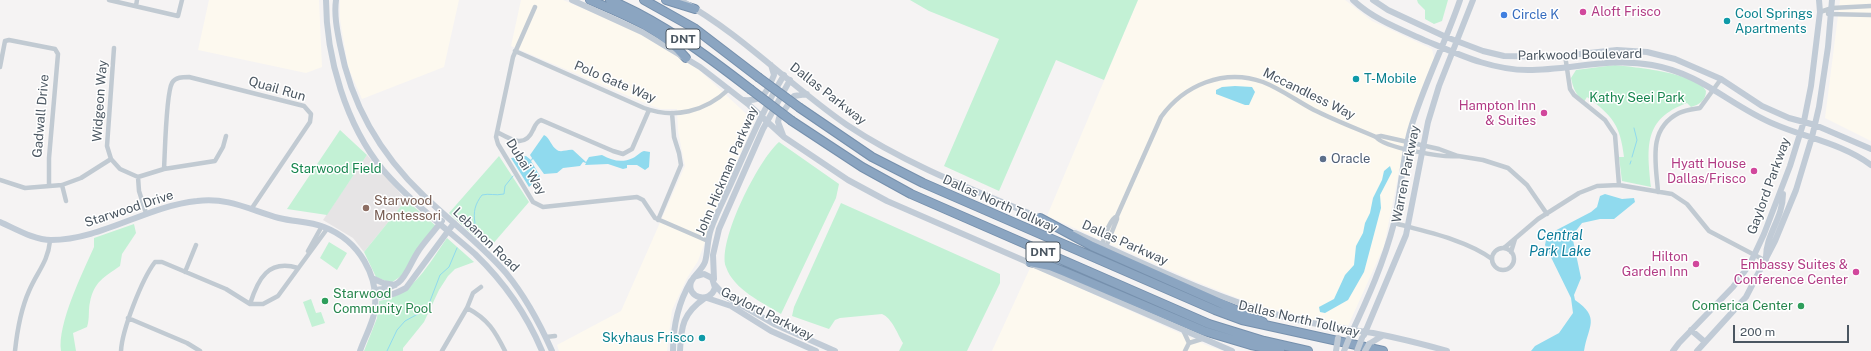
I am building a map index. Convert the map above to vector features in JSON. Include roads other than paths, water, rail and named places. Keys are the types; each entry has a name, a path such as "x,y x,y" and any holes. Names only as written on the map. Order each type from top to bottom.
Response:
{"highway":[{"path":"590,0 642,24 686,58"},
{"name":"Dallas North Tollway","path":"610,0 643,15 690,43 792,121 862,167 911,194 1209,324 1264,341 1308,351"},
{"name":"Dallas North Tollway","path":"644,0 694,28 800,108 872,157 922,183 1215,310 1242,320 1382,351"},
{"path":"666,0 695,9"},
{"path":"1040,218 1092,246 1250,315 1272,327"},
{"path":"1030,262 1050,266 1204,331 1251,345 1280,351"}],"main road":[{"name":"Lebanon Road","path":"326,0 327,30 336,78 361,136 383,170 475,255 497,278 528,321 542,351"},
{"name":"Lebanon Road","path":"336,0 337,29 346,73 361,111 382,148 393,163 424,196 505,272 530,308 552,351"},
{"path":"572,0 642,32 686,58 729,89 784,137 848,180 887,201 1232,351"},
{"name":"Dallas Parkway","path":"680,0 724,27 848,125 907,160 1233,301 1280,316 1332,327 1352,333 1382,336 1421,343 1447,351"},
{"name":"Parkwood Boulevard","path":"1353,0 1375,16 1453,52 1488,65 1528,70 1615,62 1651,65 1677,71 1692,76 1772,124 1851,152 1871,164"},
{"name":"Parkwood Boulevard","path":"1374,0 1388,10 1446,37 1483,51 1504,56 1528,57 1565,55 1611,50 1647,52 1676,59 1721,80 1762,106 1789,118 1815,125 1871,149"},
{"name":"Warren Parkway","path":"1344,351 1372,287 1394,223 1406,150 1417,108 1460,0"},
{"name":"Warren Parkway","path":"1357,351 1398,255 1408,227 1422,145 1438,88 1458,41 1473,0"},
{"name":"Gaylord Parkway","path":"1673,351 1691,330 1733,287 1755,255 1783,188 1804,122 1811,86 1820,12 1819,0"},
{"name":"Gaylord Parkway","path":"1697,351 1746,297 1766,261 1796,190 1815,125 1828,47 1832,0"},
{"path":"742,100 755,101 760,99 774,76 771,64"},
{"name":"John Hickman Parkway","path":"673,351 675,318 686,289 705,263 708,241 726,194 761,116 784,75"},
{"name":"John Hickman Parkway","path":"714,283 712,258 715,241 766,122 790,80"},
{"path":"784,137 778,122 779,118 794,96 807,94"},
{"path":"1766,261 1765,248 1783,206 1783,188"},
{"path":"726,194 733,198"},
{"name":"Starwood Drive","path":"0,222 34,237 50,240 75,238 146,213 198,200 234,202 281,219 305,222 325,227 350,242 369,269 372,278 374,290 374,314 360,351"},
{"path":"374,290 383,290 395,285 406,274 420,249 446,217"},
{"path":"374,297 384,297 406,288 454,223"},
{"path":"497,278 505,272"},
{"path":"406,274 413,280"},
{"path":"680,351 681,331 689,312 714,292 714,283 711,277 705,274 700,274 694,278 691,287 693,293 698,297 706,298"},
{"path":"372,278 383,284 395,285"},
{"name":"Gaylord Parkway","path":"714,283 725,296 764,318 834,351"},
{"path":"395,285 398,292"},
{"name":"Gaylord Parkway","path":"706,298 731,306 761,325 816,351"},
{"path":"761,325 764,318"},
{"path":"1332,327 1338,338 1336,351"},
{"path":"1691,330 1705,342"},
{"path":"1365,351 1369,344 1382,336"}],"street":[{"path":"109,0 178,16 182,0"},
{"path":"136,6 137,0"},
{"path":"1832,12 1871,6"},
{"name":"Dubai Way","path":"535,7 515,52 497,132 498,144 533,202 537,206 543,207 637,197 643,200 651,214 658,220 708,241"},
{"path":"1820,12 1871,15"},
{"name":"Gadwall Drive","path":"0,67 3,45 5,41 9,40 55,49 58,54 48,186"},
{"name":"Widgeon Way","path":"114,48 107,128 107,146 111,159 120,169 138,177"},
{"name":"Polo Gate Way","path":"515,52 649,110 672,113 692,111 716,100 729,89"},
{"path":"1565,55 1570,89 1574,96 1605,120 1615,135 1619,185"},
{"name":"Quail Run","path":"164,169 168,99 173,81 183,77 189,78 297,104 308,109 311,114 310,122 306,131 252,208"},
{"name":"Mccandless Way","path":"1104,246 1118,219 1117,216 1161,117 1183,93 1206,81 1239,77 1262,81 1313,109 1376,137 1379,141 1406,150 1451,157 1458,156"},
{"path":"1658,192 1654,166 1655,147 1658,134 1669,120 1680,112 1700,108 1721,80"},
{"path":"497,132 516,141 524,140 530,137 537,122 541,120 613,152 624,154 632,149 649,110"},
{"path":"658,220 681,165 674,137 672,113"},
{"path":"146,213 139,191 138,177 164,169 216,161 223,147 226,136"},
{"name":"Mccandless Way","path":"1376,137 1381,136 1422,145 1452,152 1458,156"},
{"path":"1458,156 1483,160 1508,168 1526,185 1547,214"},
{"path":"0,180 25,188 62,185 81,178 111,159"},
{"path":"62,185 66,201"},
{"path":"1394,223 1484,252 1494,252 1500,248 1504,248 1520,233 1579,193 1597,186 1619,185 1647,191 1672,194 1687,204 1708,231 1766,261"},
{"path":"121,351 125,325 155,262 162,262 226,289 250,304 263,304 274,299 298,268 325,227"},
{"path":"1484,252 1492,259 1496,267 1502,269 1508,268 1513,261 1511,252 1515,239"},
{"path":"15,351 16,336 28,292 48,256 50,240"},
{"path":"185,272 196,245"},
{"path":"1504,248 1511,252"},
{"path":"1492,259 1494,252"},
{"path":"250,304 263,276 272,268 284,265 298,268"},
{"path":"442,351 467,308 473,293 481,287"},
{"path":"467,308 480,315 489,323 505,351"},
{"path":"128,318 191,345 200,351"},
{"path":"1183,330 1189,343"},
{"path":"546,337 555,336"},
{"path":"1185,351 1189,343 1202,339"}],"water":[{"path":"1222,87 1252,87 1255,92 1249,105 1245,105 1216,94 1216,90"},
{"path":"544,135 557,150 573,150 586,162 589,157 602,155 610,159 621,161 633,158 644,151 650,152 649,167 645,170 637,165 627,165 627,168 623,169 608,164 585,165 586,163 583,162 580,166 563,168 557,173 544,174 533,159 531,161 540,176 529,187 511,158 526,156 531,160 532,158 530,155"},
{"path":"1390,166 1392,172 1380,195 1381,208 1364,272 1348,300 1325,313 1320,312 1319,307 1334,299 1345,275 1354,265 1356,246 1363,233 1365,223 1370,213 1373,198 1382,180 1384,171"},
{"name":"Central Park Lake","path":"1605,194 1622,199 1634,198 1635,202 1614,219 1600,219 1582,223 1575,232 1573,240 1581,278 1574,295 1575,300 1588,312 1591,323 1584,351 1531,351 1535,346 1559,333 1573,313 1571,298 1545,245 1547,235 1591,212 1597,207 1600,196"}],"waterway":[{"path":"1632,157 1637,140 1634,128"},
{"path":"470,230 475,223 475,208 482,195 504,194 505,186 513,176"},
{"path":"387,351 397,330 405,321 427,309 440,275 449,267 457,248"}],"place":[{"name":"Aloft Frisco","path":"1583,12"},
{"name":"Circle K","path":"1504,15"},
{"name":"Cool Springs Apartments","path":"1727,21"},
{"name":"T-Mobile","path":"1356,79"},
{"name":"Hampton Inn & Suites","path":"1544,113"},
{"name":"Oracle","path":"1323,159"},
{"name":"Hyatt House Dallas/Frisco","path":"1754,171"},
{"name":"Starwood Montessori","path":"366,208"},
{"name":"Hilton Garden Inn","path":"1696,264"},
{"name":"Embassy Suites & Conference Center","path":"1856,272"},
{"name":"Starwood Community Pool","path":"325,301"},
{"name":"Comerica Center","path":"1801,306"},
{"name":"Skyhaus Frisco","path":"702,338"}],"park label":[{"name":"Kathy Seei Park","path":"1637,98"},
{"name":"Starwood Field","path":"336,169"}]}
